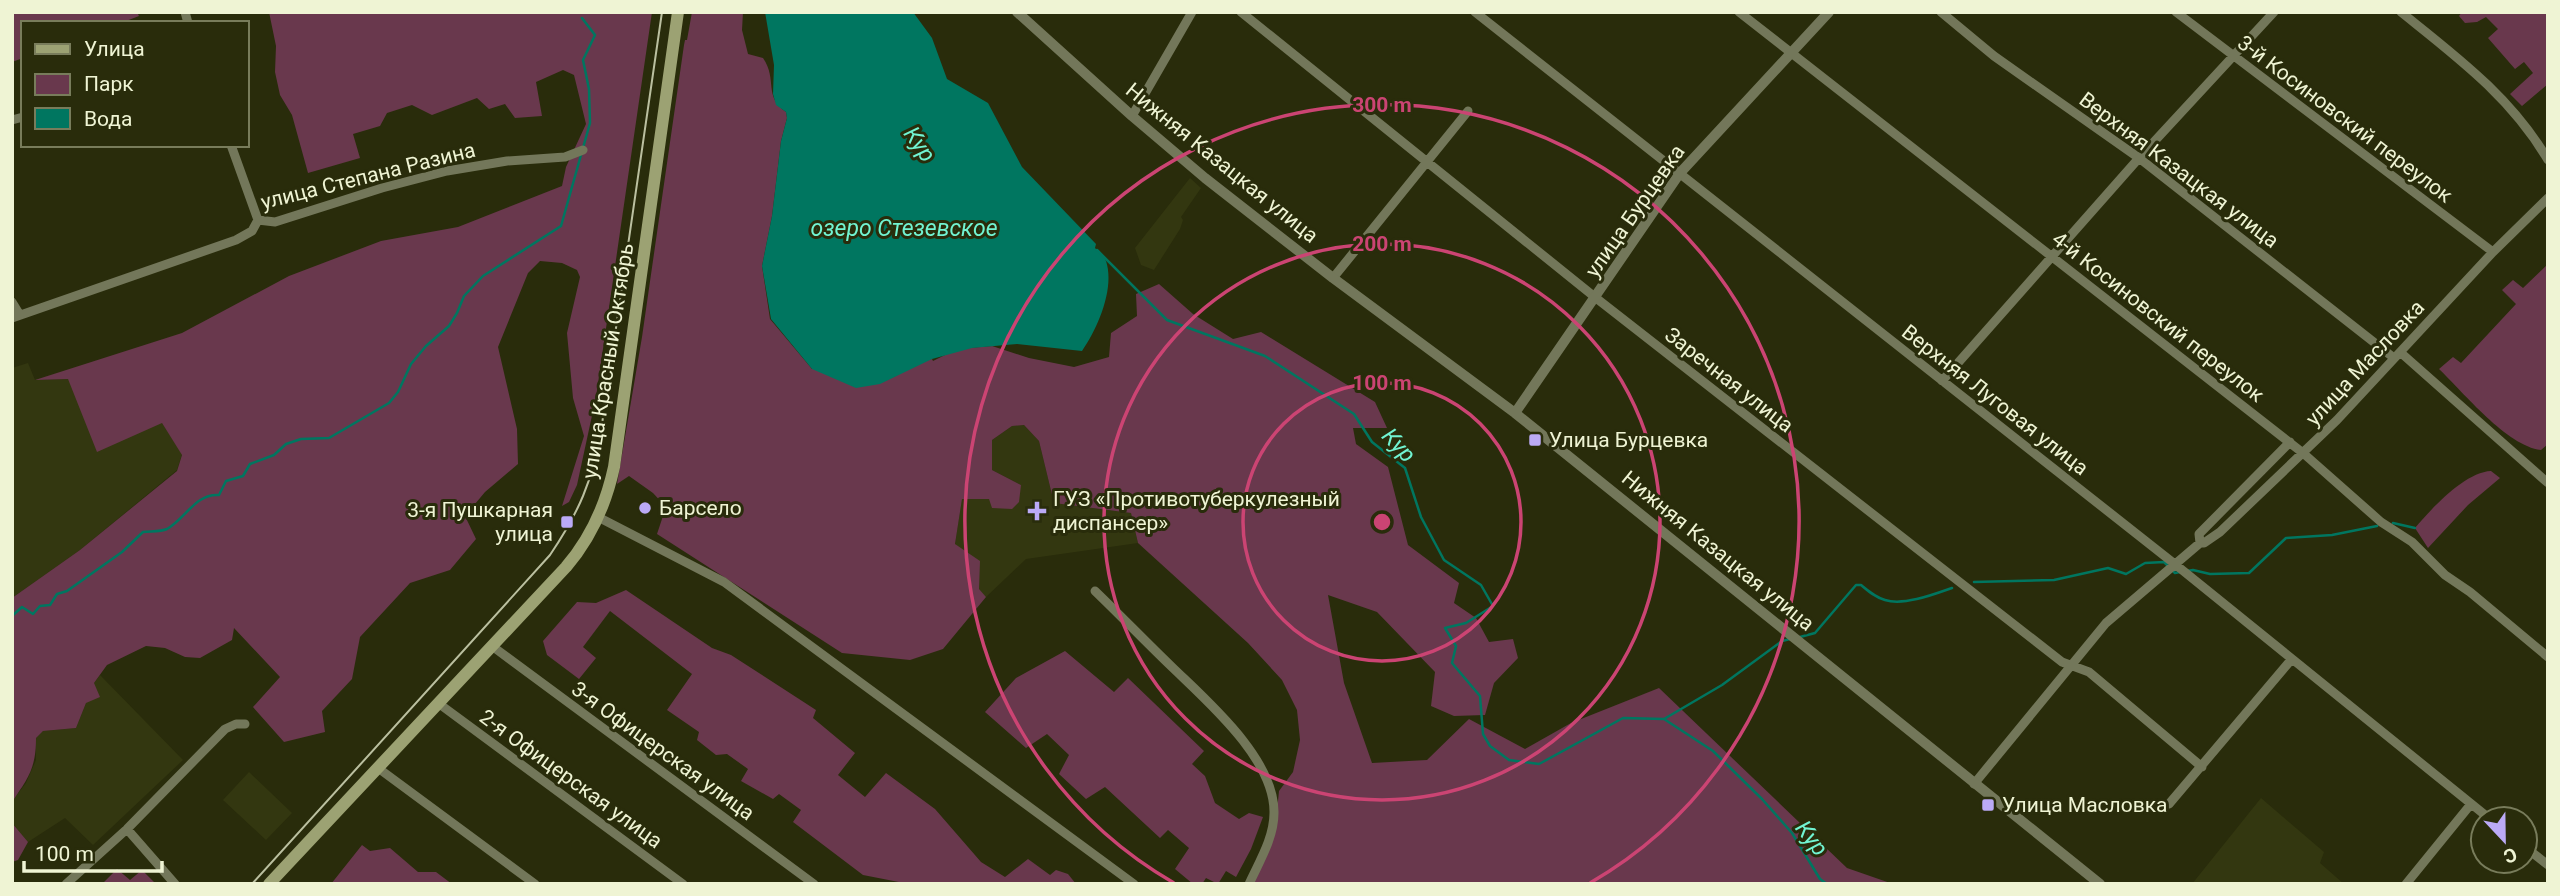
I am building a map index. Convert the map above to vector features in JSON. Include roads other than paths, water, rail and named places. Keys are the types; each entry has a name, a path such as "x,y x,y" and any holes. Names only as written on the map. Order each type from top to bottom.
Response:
{"main road":[{"name":"улица Красный Октябрь","path":"269,884 574,557 598,517 610,483 617,450 678,12"}],"street":[{"name":"Нижняя Казацкая улица","path":"1017,12 1132,116 1333,278 1515,413 2100,884"},
{"path":"1132,116 1192,12"},
{"name":"Заречная улица","path":"1241,12 1596,299 2062,662 2089,672 2202,767"},
{"name":"Верхняя Луговая улица","path":"1475,12 2176,565 2471,804"},
{"name":"4-й Косиновский переулок","path":"1739,12 2290,442 2381,522 2412,542 2445,575 2470,592 2548,657"},
{"name":"улица Бурцевка","path":"1515,413 1596,299 1680,173 1829,12"},
{"name":"Верхняя Казацкая улица","path":"1941,12 1994,56 2139,158 2397,355 2548,482"},
{"name":"3-й Косиновский переулок","path":"2176,12 2493,252"},
{"path":"1942,381 2139,158 2274,12"},
{"path":"2401,12 2476,72 2532,132 2548,160"},
{"path":"1333,278 1468,111"},
{"path":"231,147 258,220"},
{"name":"улица Степана Разина","path":"16,316 236,240 252,231 258,220 275,222 382,188 447,171 507,161 565,157 583,150"},
{"name":"улица Масловка","path":"1974,784 2114,616 2200,542 2204,543 2220,532 2303,453 2493,252 2548,198"},
{"path":"12,302 16,316"},
{"name":"улица Масловка","path":"2200,542 2199,534 2290,442"},
{"path":"598,517 724,582 1134,884"},
{"path":"1095,591 1216,707 1249,750 1264,776 1272,795 1272,830 1248,884"},
{"name":"3-я Офицерская улица","path":"492,646 814,884"},
{"path":"2169,804 2291,660"},
{"name":"2-я Офицерская улица","path":"439,703 683,884"},
{"path":"65,884 127,830 225,729 236,724 245,724"},
{"path":"378,768 536,884"},
{"path":"2406,884 2471,804"},
{"path":"127,830 175,884"}],"water":[{"name":"озеро Стезевское","path":"765,12 913,12 932,38 947,79 988,103 1022,167 1096,244 1095,248 1105,259 1108,272 1107,295 1099,320 1082,351 1017,344 972,348 932,359 880,384 856,388 812,369 771,319 762,266 787,118 786,112 776,105 773,94 774,65"}],"waterway":[{"path":"12,616 22,607 33,614 40,606 50,605 57,594 67,591 122,552 143,532 167,529 197,502 211,495 219,495 226,481 243,476 250,464 274,455 286,444 301,439 329,438 389,403 398,392 411,364 426,346 449,326 464,296 483,276 561,226 590,123 589,89 583,60 595,35 582,18"},
{"name":"Кур","path":"1097,250 1167,320 1265,356 1354,414 1372,442 1405,468 1421,517 1444,560 1481,585 1493,606 1466,623 1445,628 1456,646 1452,663 1480,696 1483,734 1490,746 1509,760 1539,764 1623,718 1664,719 1713,751 1762,799 1792,833 1820,879 1827,884"},
{"path":"2393,523 2415,528"},
{"path":"2187,571 2210,574 2249,573 2286,538 2332,535 2377,526"},
{"path":"1974,582 2054,580 2108,568 2126,574 2145,563 2164,562 2175,573 2180,572"},
{"path":"1800,637 1815,633 1856,585 1861,585 1885,600 1901,602 1952,588"},
{"path":"1664,719 1722,685 1782,641 1790,639"}],"tram line":[{"path":"252,884 550,555 577,510 589,481 601,431 662,12"}],"place":[{"name":"Улица Бурцевка","path":"1535,440"},
{"name":"Барсело","path":"645,508"},
{"name":"ГУЗ «Противотуберкулезный диспансер»","path":"1037,511"},
{"name":"3-я Пушкарная улица","path":"567,522"},
{"name":"Улица Масловка","path":"1988,805"}]}
